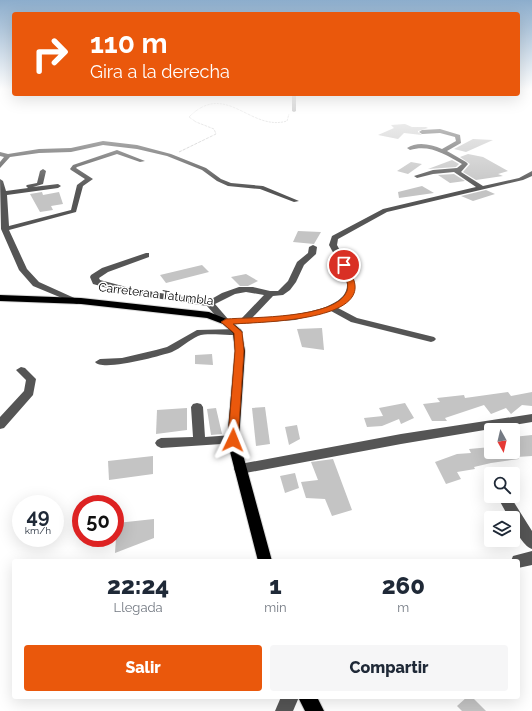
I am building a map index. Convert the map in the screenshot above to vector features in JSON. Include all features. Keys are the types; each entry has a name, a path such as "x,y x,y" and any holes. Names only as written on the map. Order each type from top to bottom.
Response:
{"main road":[{"name":"Carretera a Tatumbla","path":"1,298 77,301 209,315 226,322 238,332"},
{"path":"238,332 240,351 233,440 264,559"},
{"path":"308,699 315,711"}],"street":[{"path":"422,132 440,131 458,136 459,142 443,151"},
{"path":"0,154 8,156 39,151 71,150 103,144 138,147 170,155 176,159 204,169 219,180 230,185 261,187 296,202"},
{"path":"410,148 419,144 443,151 465,164 457,170 433,172 417,176"},
{"path":"5,229 74,211 80,185 90,179 74,169 75,166 117,152 142,161"},
{"path":"0,166 8,156"},
{"path":"457,170 456,172 482,188"},
{"path":"3,191 38,185 43,171"},
{"path":"146,255 101,272 94,277 96,282 129,291 210,304 226,322 301,316 332,308 342,303 351,290 351,281 333,245 335,238 385,210 521,179 532,173"},
{"path":"0,181 3,191 5,229 23,270 36,284 77,301"},
{"path":"3,191 58,186"},
{"path":"210,304 221,296 233,291 253,288 270,294 280,293 292,282 300,264 312,254 313,247"},
{"path":"244,321 270,294"},
{"path":"332,308 354,320 431,339"},
{"path":"100,362 122,360 158,353 170,349 197,332 238,332"},
{"path":"0,425 29,392 31,379 21,370"},
{"path":"197,407 199,441"},
{"path":"240,470 401,439 532,418"},
{"path":"161,442 233,440"},
{"path":"507,503 532,544"},
{"path":"520,561 532,558"},
{"path":"284,711 289,699"}],"path":[{"path":"170,155 216,134 214,129 199,123"}],"building":[{"path":"405,124 412,127 428,128 418,131 422,135 404,133 398,139 378,135 394,128 391,125"},
{"path":"473,139 493,140 466,152 454,149"},
{"path":"468,154 483,157 508,171 498,174 503,176 476,180 463,172 470,164 460,157"},
{"path":"452,160 459,164 456,167 428,169"},
{"path":"411,162 422,164 408,174 397,171"},
{"path":"454,174 465,181 450,183 438,175"},
{"path":"422,186 434,193 399,198 398,192"},
{"path":"486,190 495,194 473,201 461,196"},
{"path":"42,192 43,195 59,192 63,204 51,206 53,210 40,212 30,194"},
{"path":"298,231 321,232 314,244 293,242"},
{"path":"202,265 209,272 166,283 160,275"},
{"path":"246,274 258,281 248,286 240,286 231,277"},
{"path":"322,328 324,350 302,347 297,329"},
{"path":"212,354 213,365 195,364 195,355"},
{"path":"508,392 511,396 532,392 532,406 522,405 511,414 506,408 491,414 484,405 445,418 447,421 432,421 423,404 440,402 437,398 464,395 465,398"},
{"path":"405,403 414,418 401,424 399,419 382,426 367,427 364,418 383,416 379,408"},
{"path":"265,407 270,444 256,446 252,408"},
{"path":"187,408 187,430 156,434 157,410"},
{"path":"216,408 222,434 211,435 207,409"},
{"path":"297,425 300,439 289,445 285,427"},
{"path":"532,435 532,456 520,457 520,436"},
{"path":"484,448 484,459 519,459 491,463 474,467 475,469 457,472 461,479 446,484 435,462 457,454 471,453 469,449"},
{"path":"153,456 153,474 109,480 108,461"},
{"path":"333,459 352,510 332,516 325,499 306,498 301,482 318,480 311,462"},
{"path":"295,473 299,488 285,493 280,476"},
{"path":"154,519 154,538 115,553 115,547 124,547 124,522"},
{"path":"465,699 474,699 486,711 462,711 457,706"}],"route":[{"path":"233,440 234,406 240,351 238,332 226,322 301,316 332,308 342,303 351,290 351,281 344,265"}]}
